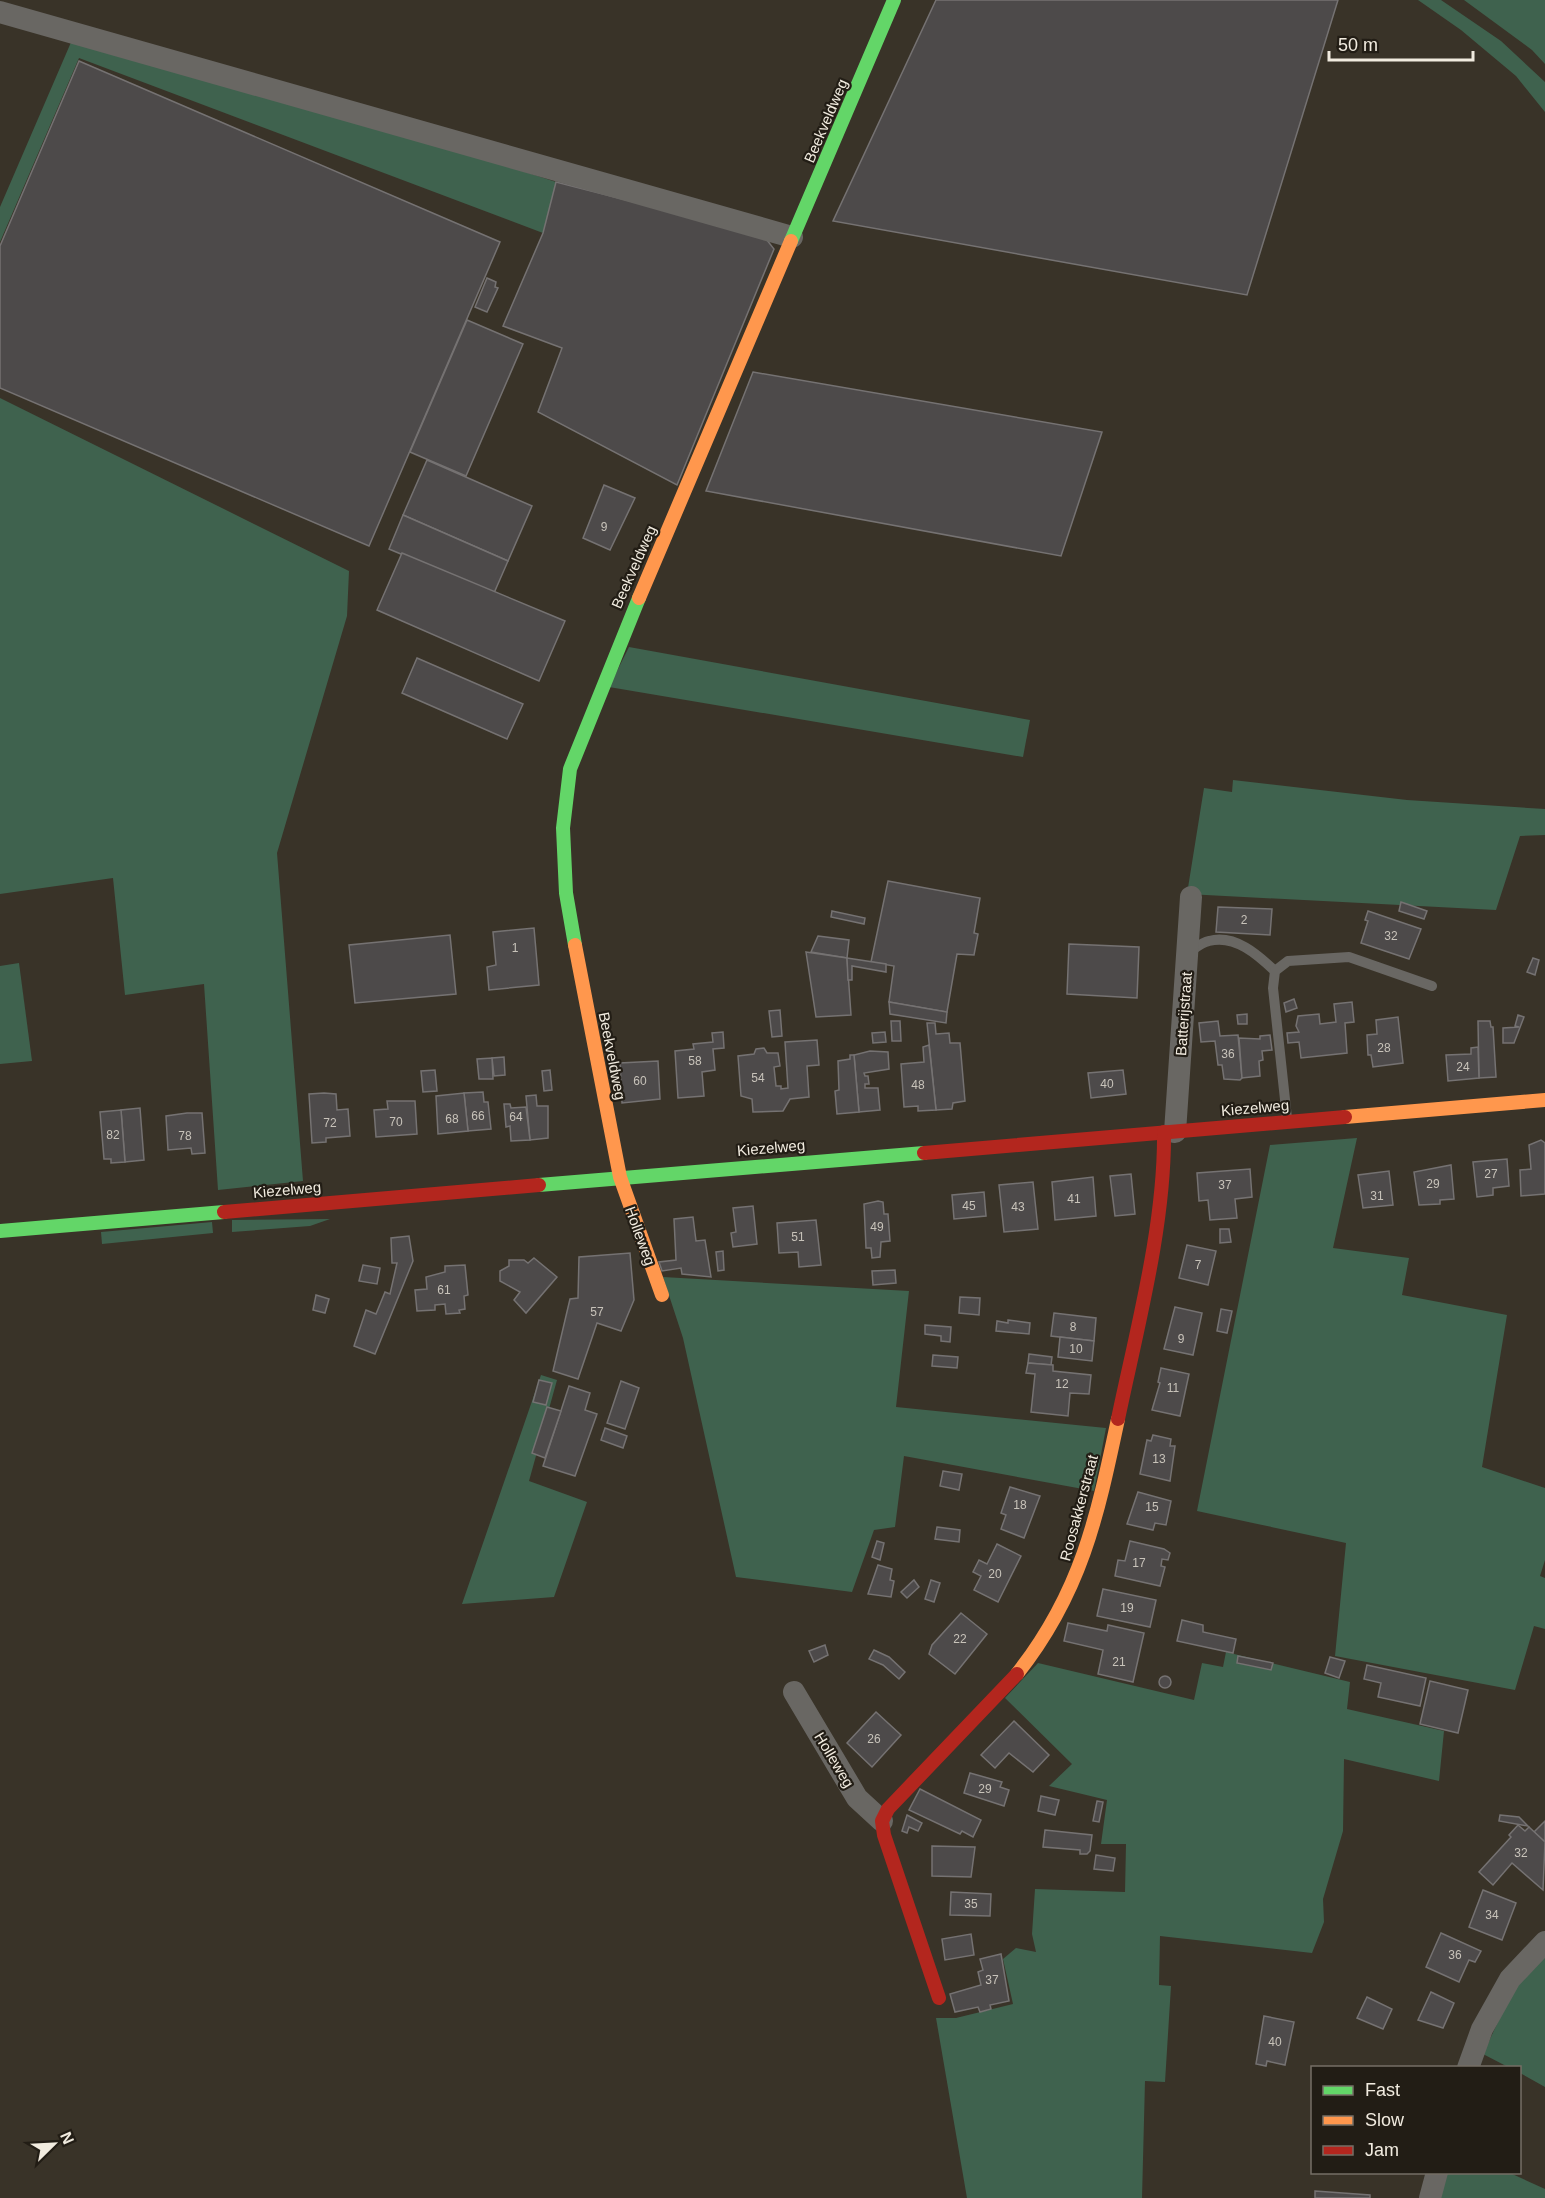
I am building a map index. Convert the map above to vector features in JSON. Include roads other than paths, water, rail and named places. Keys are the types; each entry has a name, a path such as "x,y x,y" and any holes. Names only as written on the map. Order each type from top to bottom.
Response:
{"street":[{"name":"Beekveldweg","path":"620,1178 566,893 562,828 570,769 624,630 894,0"},
{"path":"0,12 792,237"},
{"name":"Batterijstraat","path":"1170,1132 1188,953 1191,897"},
{"name":"Kiezelweg","path":"0,1232 1545,1100"},
{"name":"Roosakkerstraat","path":"882,1821 888,1809 986,1708 1030,1656 1055,1619 1080,1567 1106,1479 1165,1174 1170,1132"},
{"name":"Holleweg","path":"620,1178 662,1294"},
{"name":"Holleweg","path":"794,1692 856,1798 882,1821"},
{"path":"882,1821 884,1835 939,1998"},
{"path":"1467,2066 1482,2029 1510,1979 1545,1942"},
{"path":"1430,2198 1436,2174"}],"lane":[{"path":"1188,953 1209,941 1235,942 1259,955 1275,971"},
{"path":"1288,1122 1273,988 1275,971 1288,961 1349,957 1432,986"}]}
